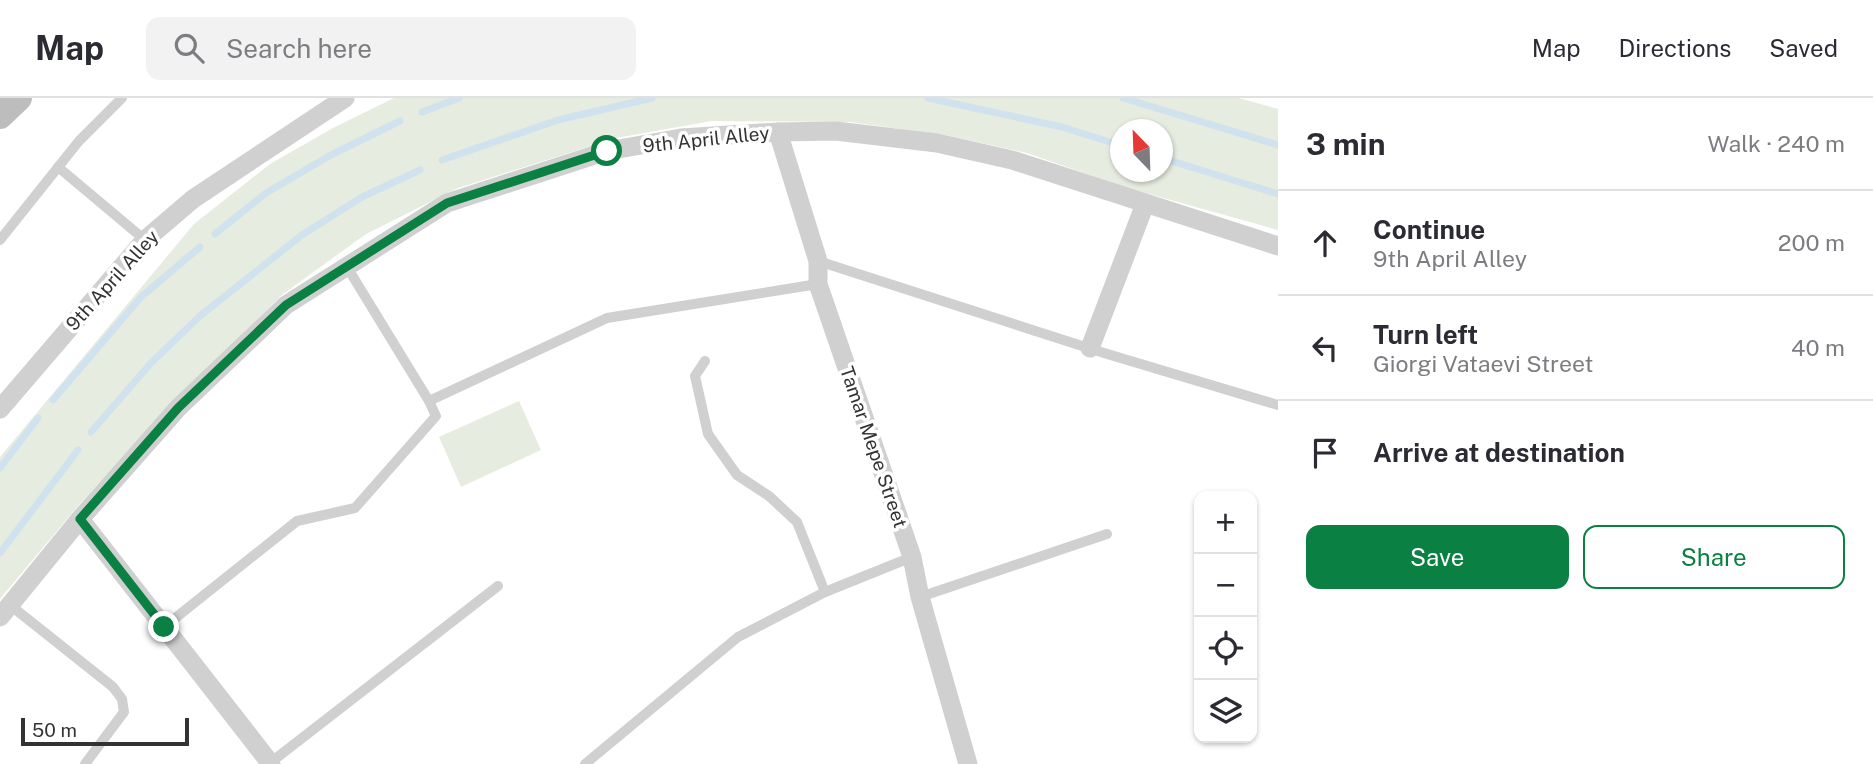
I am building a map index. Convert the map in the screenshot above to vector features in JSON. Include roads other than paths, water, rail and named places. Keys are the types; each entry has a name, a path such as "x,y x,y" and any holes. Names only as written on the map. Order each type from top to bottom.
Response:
{"street":[{"path":"0,116 19,98"},
{"name":"9th April Alley","path":"0,409 145,240 193,199 345,98"},
{"name":"9th April Alley","path":"5,611 80,519 178,408 286,305 447,203 607,151 681,138 778,132 836,131 937,143 1012,160 1278,246"},
{"name":"Tamar Mepe Street","path":"778,132 818,261 818,284 912,557 920,597 968,764"},
{"path":"1090,348 1144,204"},
{"path":"80,519 271,764"}],"lane":[{"path":"0,240 79,141 122,98"},
{"path":"58,167 145,240"},
{"path":"818,261 1278,405"},
{"path":"164,627 297,521 355,508 436,416 347,267"},
{"path":"429,401 607,318 818,284"},
{"path":"705,361 695,376 708,434 737,475 769,496 797,522 825,592"},
{"path":"920,597 1107,534"},
{"path":"585,764 738,637 825,592 912,557"},
{"path":"271,764 498,586"},
{"path":"5,611 113,687 122,699 124,712 85,764"}],"waterway":[{"path":"422,112 459,98"},
{"path":"442,160 558,120 652,98"},
{"path":"928,98 1062,127 1110,142"},
{"path":"1123,98 1278,145"},
{"path":"215,234 266,193 329,156 400,121"},
{"path":"1173,161 1278,194"},
{"path":"91,432 152,362 200,316 302,235 362,197 420,170"},
{"path":"53,400 141,297 200,247"},
{"path":"0,468 38,418"},
{"path":"0,553 78,450"}]}
